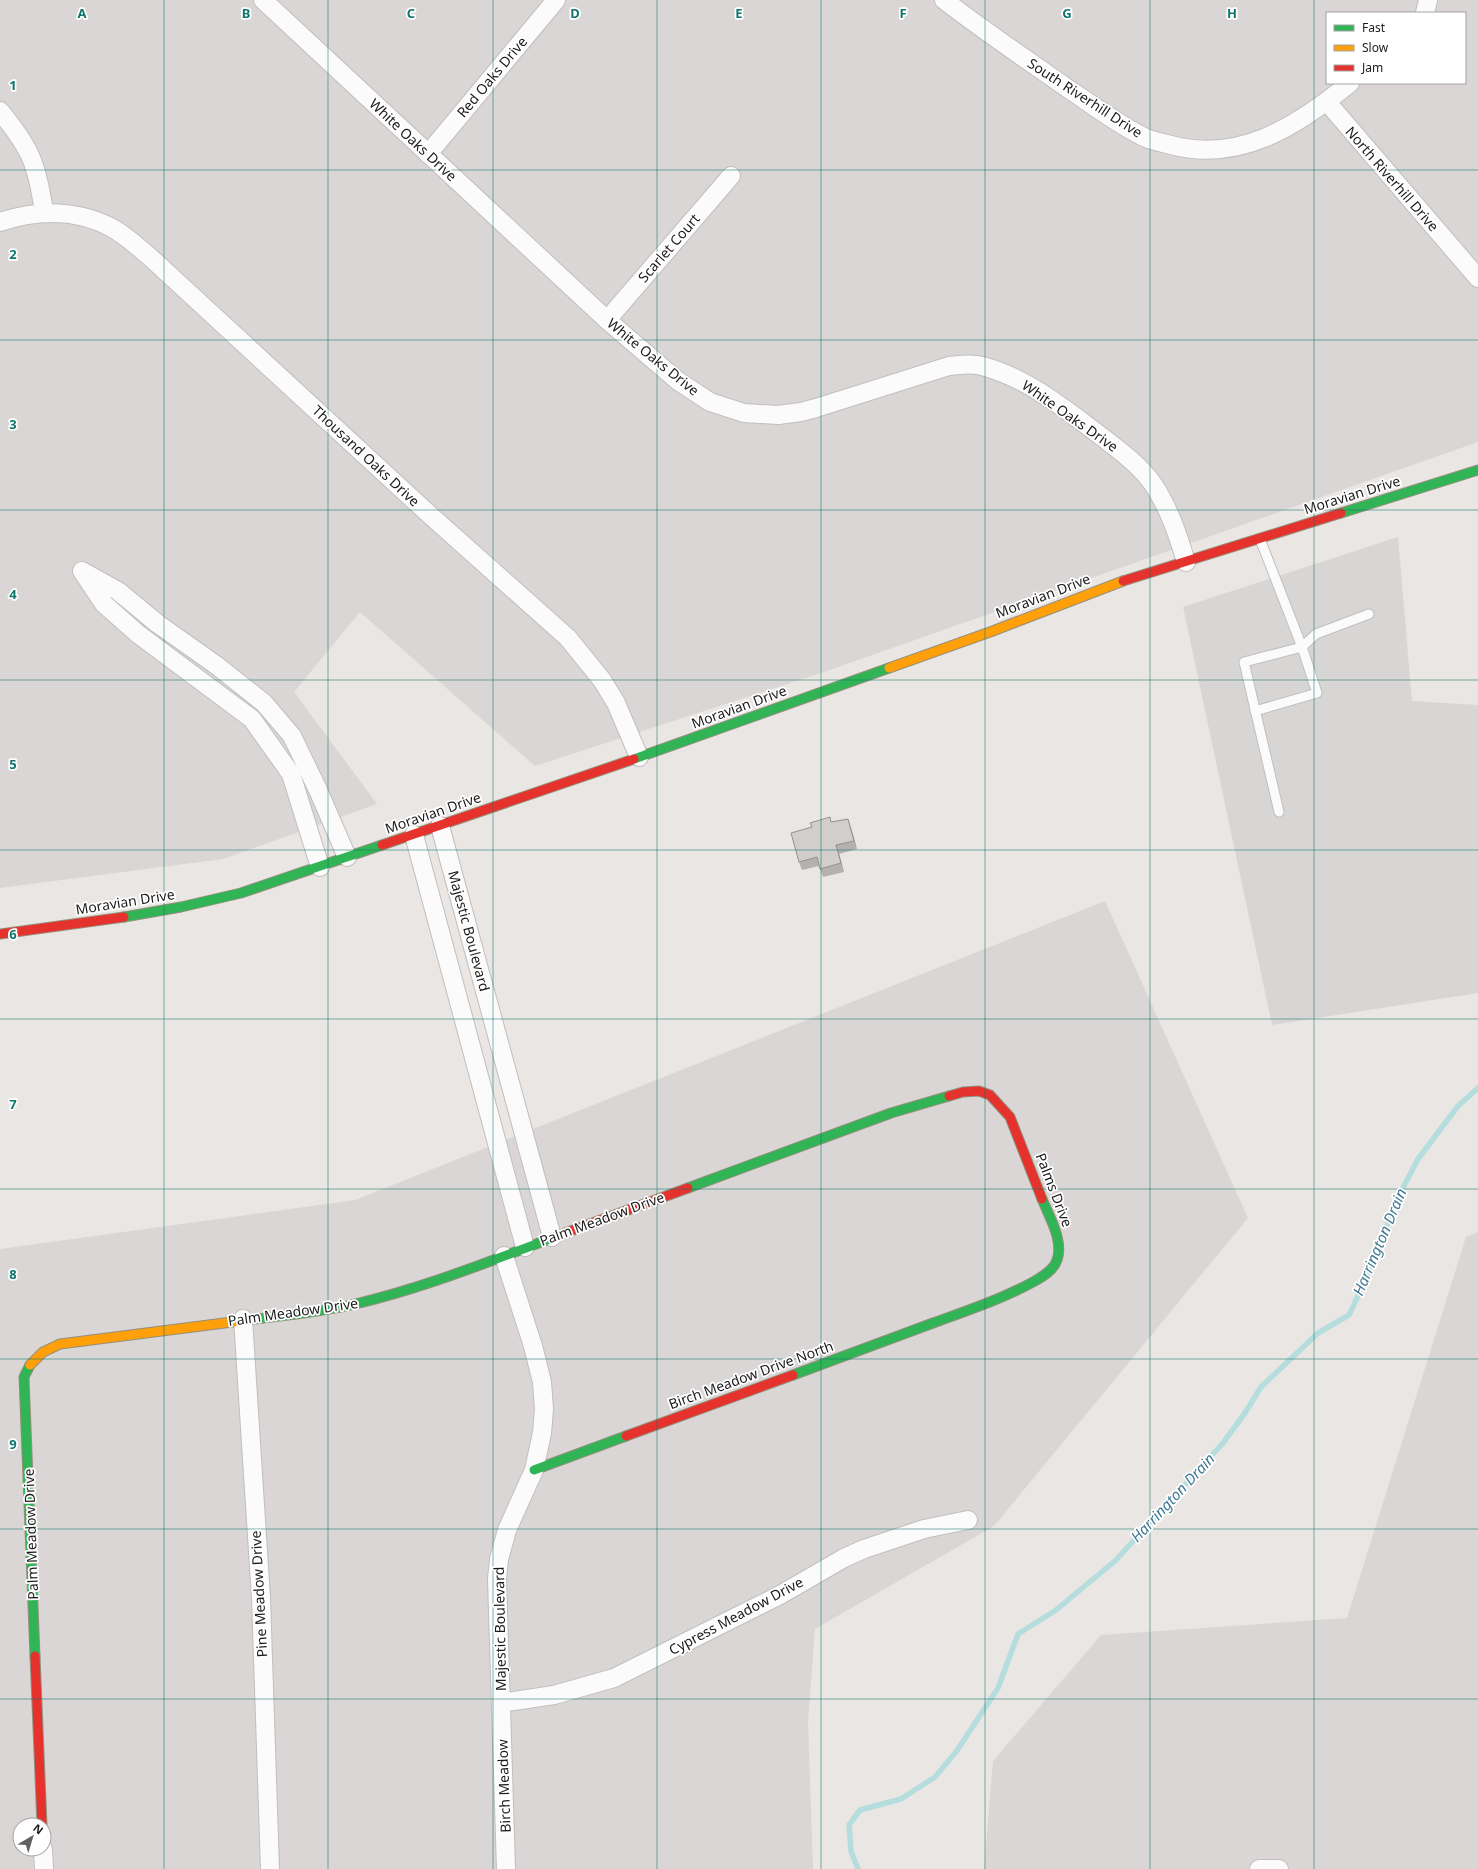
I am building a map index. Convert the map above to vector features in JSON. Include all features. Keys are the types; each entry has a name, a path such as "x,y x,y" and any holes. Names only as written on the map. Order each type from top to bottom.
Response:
{"street":[{"name":"White Oaks Drive","path":"263,0 607,320 696,393 721,407 744,413 778,415 801,412 948,366 966,364 981,366 1008,375 1020,380 1066,410 1122,453 1138,468 1152,484 1168,510 1178,534 1186,562"},
{"name":"Red Oaks Drive","path":"428,154 556,0"},
{"name":"South Riverhill Drive","path":"944,0 1026,60 1126,127 1148,139 1181,148 1215,151 1246,145 1270,136 1326,102"},
{"path":"1425,12 1428,0"},
{"path":"1326,102 1349,84"},
{"name":"North Riverhill Drive","path":"1326,102 1478,278"},
{"path":"0,112 18,133 29,150 40,183 44,212"},
{"name":"Scarlet Court","path":"607,320 731,176"},
{"name":"Thousand Oaks Drive","path":"0,222 14,217 44,212 76,214 113,228 141,250 431,516 568,638 602,680 616,703 639,757"},
{"name":"Moravian Drive","path":"0,934 93,923 197,905 241,893 639,757 983,634 1110,585 1478,470"},
{"path":"320,866 290,774 252,719 138,634 104,604 82,571 118,591 264,703 292,736 318,790 347,857"},
{"path":"160,649 173,634"},
{"path":"217,692 232,678"},
{"path":"298,795 318,790"},
{"name":"Majestic Boulevard","path":"440,826 552,1237"},
{"name":"Majestic Boulevard","path":"414,834 525,1247"},
{"path":"470,1042 497,1036"},
{"name":"Palm Meadow Drive","path":"42,1817 24,1377 26,1370 34,1358 47,1348 60,1344 355,1304 396,1293 504,1256 552,1237 892,1113 963,1092 979,1091 990,1095"},
{"name":"Palms Drive","path":"977,1307 1040,1278 1057,1262 1059,1249 1057,1237 1014,1125 1010,1117 990,1095"},
{"name":"Majestic Boulevard","path":"501,1702 497,1579 499,1559 507,1530 534,1470 542,1433 544,1397 533,1346 504,1256"},
{"name":"Birch Meadow Drive North","path":"534,1470 977,1307"},
{"name":"Pine Meadow Drive","path":"243,1319 261,1598 270,1869"},
{"name":"Cypress Meadow Drive","path":"501,1702 554,1694 614,1678 780,1594 844,1558 864,1549 924,1530 968,1520"},
{"name":"Birch Meadow","path":"501,1702 506,1869"},
{"path":"43,1857 44,1869"},
{"path":"1259,1869 1280,1869"}],"lane":[{"path":"1255,710 1316,693 1302,647 1260,539"},
{"path":"1279,812 1244,662 1302,647 1316,634 1369,614"}],"shaded area":[{"path":"0,0 1478,0 1478,442 821,673 535,766 360,612 294,692 377,804 223,859 0,888"},
{"path":"1398,537 1412,701 1478,705 1478,993 1272,1025 1183,607"},
{"path":"1105,901 1248,1218 994,1526 815,1629 808,1721 813,1869 0,1869 0,1249 355,1200"},
{"path":"1478,1232 1478,1869 984,1869 993,1761 1101,1635 1347,1618 1466,1237"}],"building":[{"path":"830,817 831,822 848,819 854,841 836,845 841,863 820,869 817,857 799,862 791,833 812,827 810,823"}],"waterway":[{"name":"Harrington Drain","path":"858,1869 851,1851 849,1825 860,1810 901,1799 935,1777 956,1752 998,1688 1018,1634 1056,1610 1116,1560 1223,1443 1245,1413 1261,1387 1318,1333 1349,1315 1373,1264 1396,1201 1418,1159 1458,1106 1478,1088"}],"traffic: fast":[{"path":"1341,513 1478,470"},
{"path":"634,759 889,668"},
{"path":"124,917 181,907 241,893 382,845"},
{"path":"688,1188 891,1113 949,1096"},
{"path":"793,1375 984,1304 1009,1294 1044,1275 1055,1264 1059,1253 1059,1245 1055,1229 1042,1199"},
{"path":"240,1321 326,1310 355,1304 406,1290 458,1273 560,1235"},
{"path":"30,1365 24,1377 35,1656"},
{"path":"534,1470 626,1436"}],"traffic: slow":[{"path":"889,668 990,632 1123,581"},
{"path":"30,1365 43,1352 60,1344 240,1321"}],"traffic: jam":[{"path":"1123,581 1341,513"},
{"path":"382,845 634,759"},
{"path":"0,934 124,917"},
{"path":"949,1096 963,1092 979,1091 990,1095 1010,1117 1042,1199"},
{"path":"560,1235 688,1188"},
{"path":"626,1436 793,1375"},
{"path":"35,1656 42,1817"}]}
